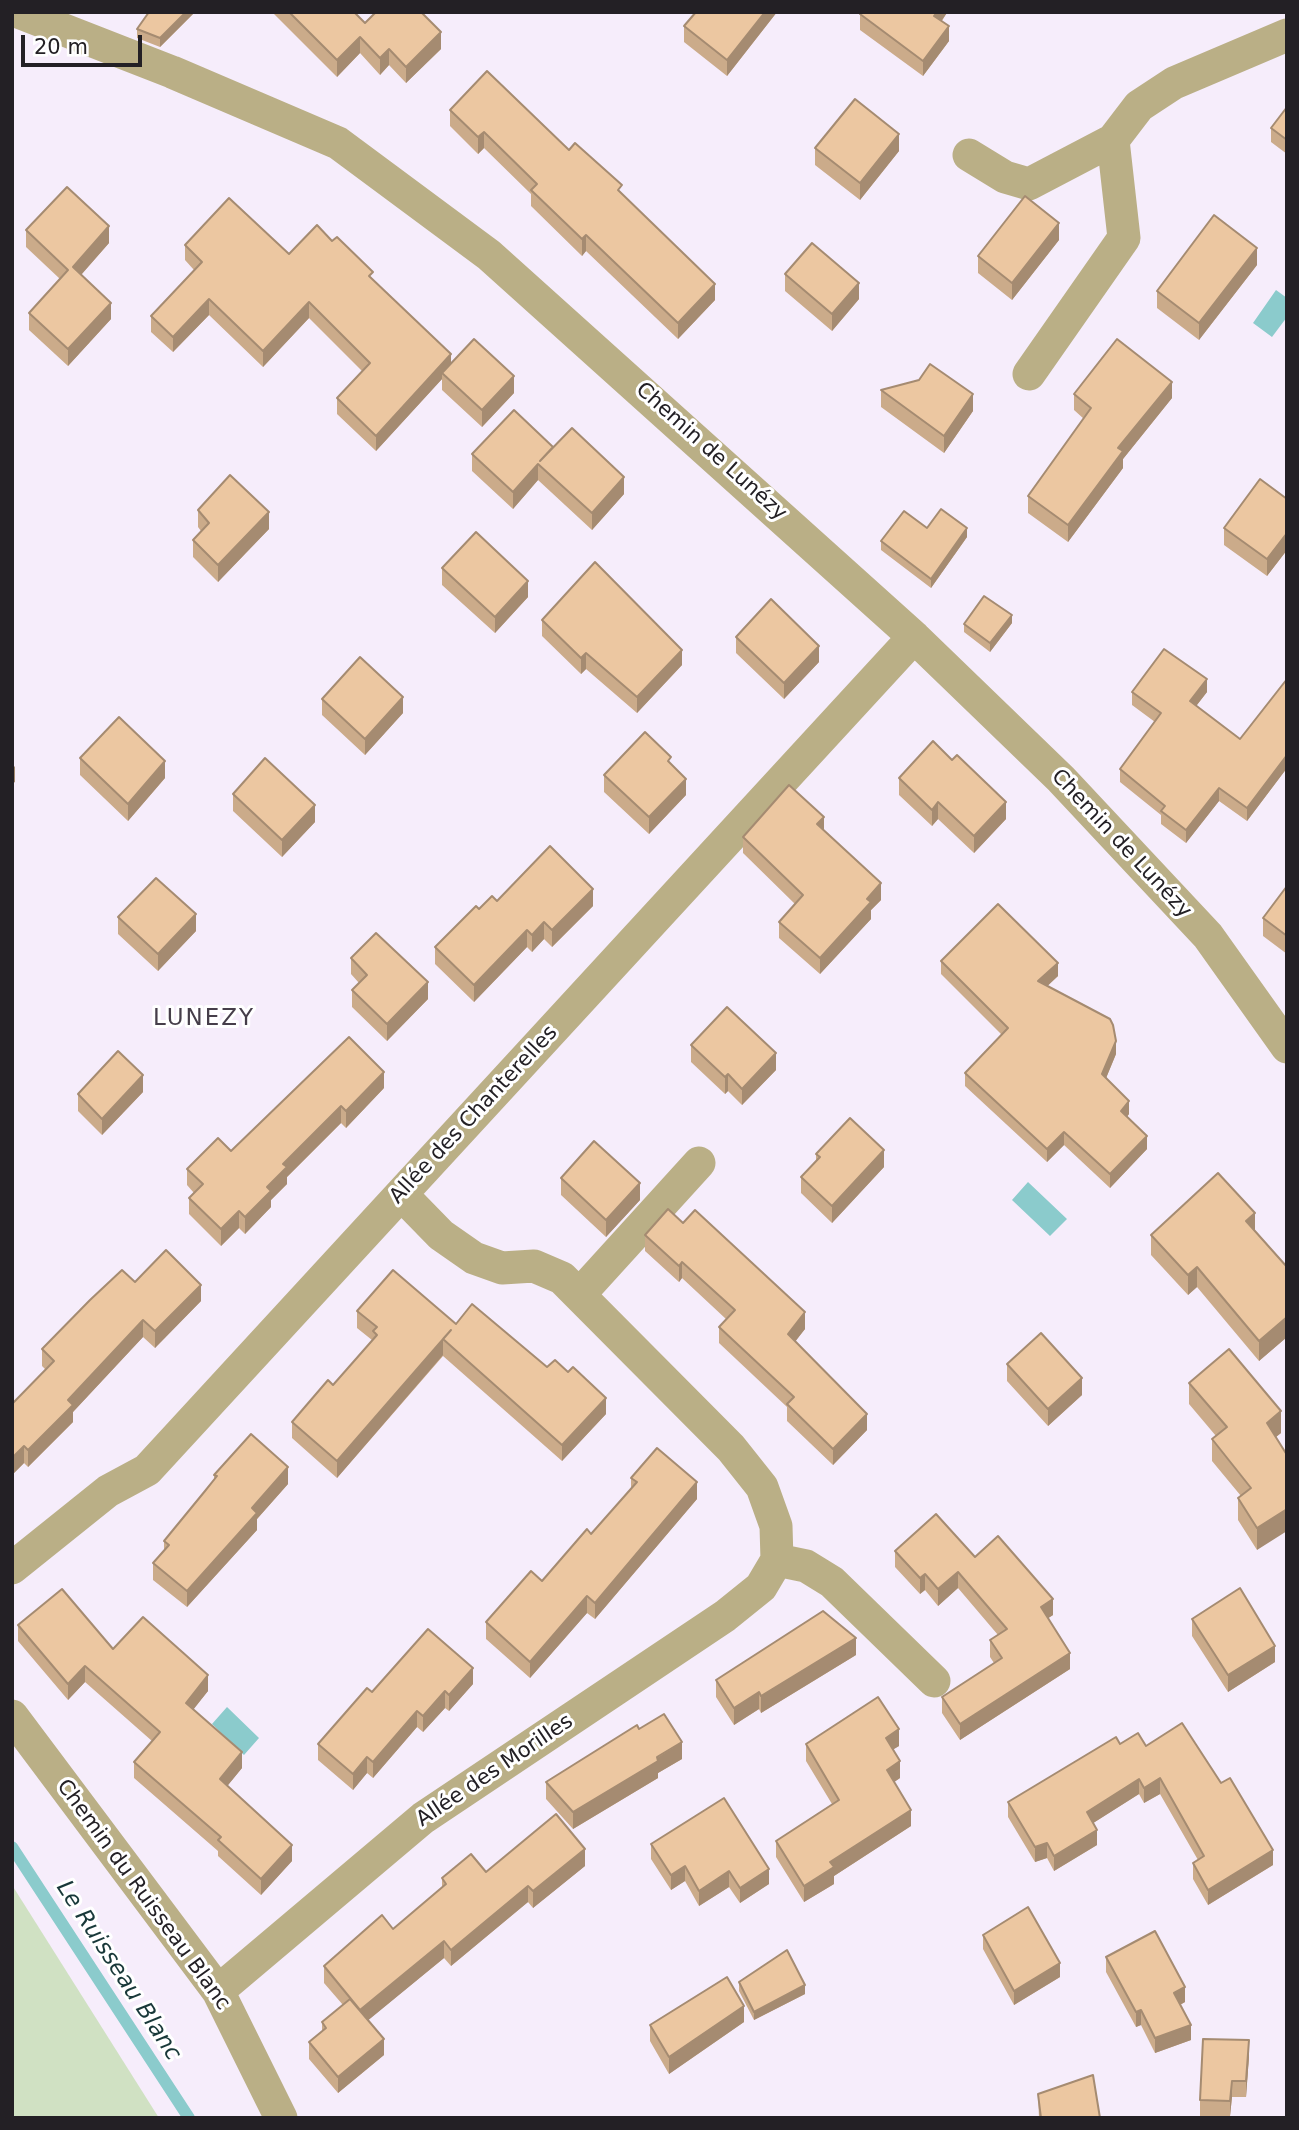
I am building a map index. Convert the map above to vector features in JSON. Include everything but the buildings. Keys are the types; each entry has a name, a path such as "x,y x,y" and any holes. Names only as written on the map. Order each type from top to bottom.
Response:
{"street":[{"name":"Chemin de Lunézy","path":"18,12 172,72 338,143 489,255 914,637 1061,779 1208,936 1287,1048"},
{"path":"969,155 1005,177 1030,184 1113,140 1139,106 1174,83 1287,35"},
{"path":"1029,374 1124,238 1113,140"},
{"name":"Allée des Chanterelles","path":"12,1568 108,1491 147,1470 914,637"},
{"path":"579,1295 699,1163"},
{"path":"401,1194 441,1235 474,1258 502,1268 534,1266 562,1278 731,1448 762,1487 776,1526 777,1560 807,1566 832,1582 934,1681"},
{"name":"Allée des Morilles","path":"218,1991 313,1908 423,1818 726,1616 761,1587 777,1560"},
{"name":"Chemin du Ruisseau Blanc","path":"12,1716 218,1991 281,2118"}],"shaded area":[{"path":"1276,290 1287,298 1287,317 1272,337 1253,323"},
{"path":"1028,1182 1067,1219 1050,1236 1012,1200"},
{"path":"227,1707 259,1738 244,1755 212,1724"},
{"path":"12,1885 159,2118 12,2118"}],"waterway":[{"name":"Le Ruisseau Blanc","path":"12,1847 189,2118"}],"district":[{"name":"LUNEZY","path":"204,1019"}]}
